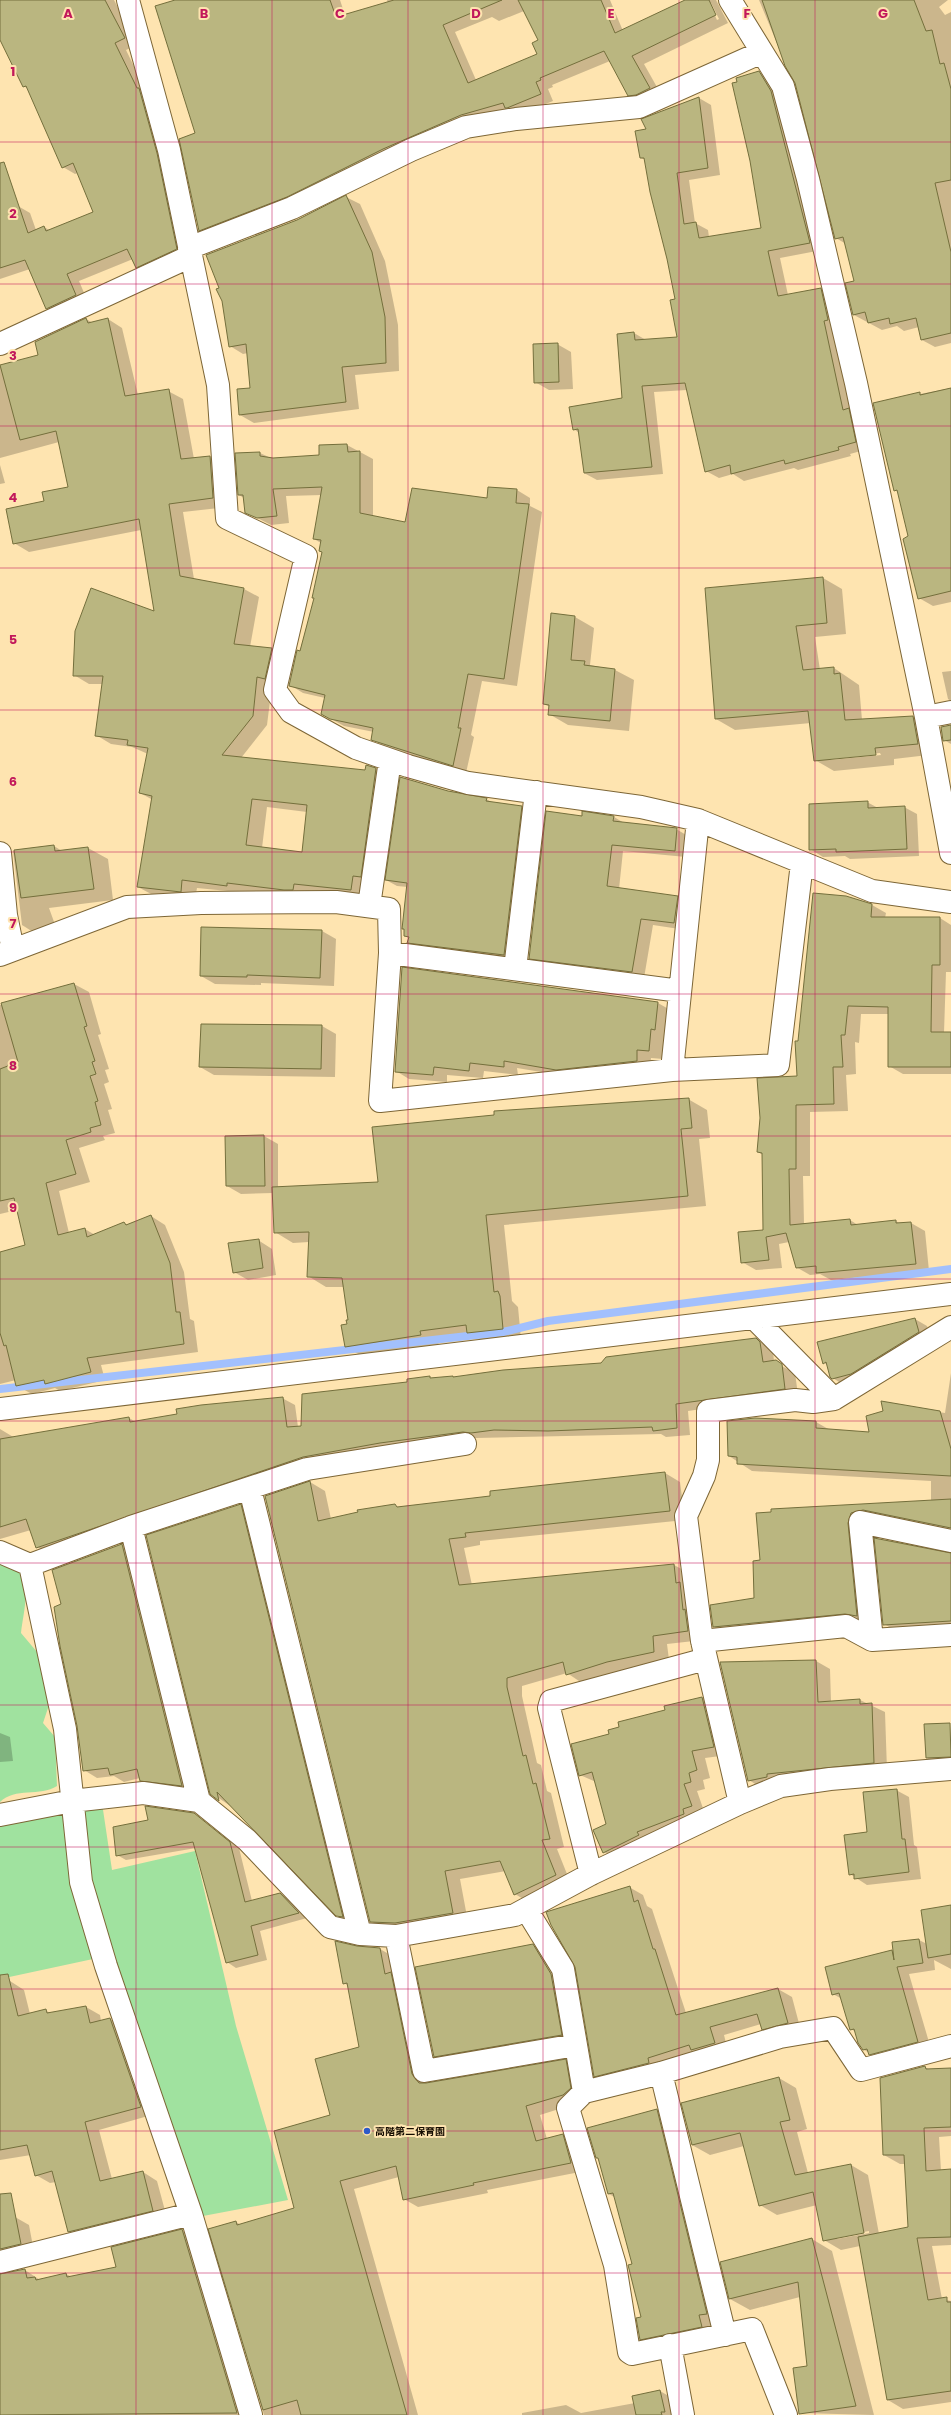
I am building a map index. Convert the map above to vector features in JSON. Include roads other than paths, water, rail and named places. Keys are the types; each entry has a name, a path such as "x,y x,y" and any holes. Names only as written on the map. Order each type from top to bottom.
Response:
{"street":[{"path":"128,0 169,150 218,384 227,518 306,556 275,690 291,712 356,748 390,760 468,783 641,806 698,820 872,891 951,902"},
{"path":"730,0 783,86 808,179 856,383 926,717 951,854"},
{"path":"0,344 190,252 292,208 411,150 466,127 516,119 639,107 762,52"},
{"path":"926,717 951,712"},
{"path":"369,906 390,760"},
{"path":"515,969 536,792"},
{"path":"672,1070 698,820"},
{"path":"0,853 6,915 6,952 128,907 201,903 336,902 389,909 390,953 380,1101 672,1070 778,1064 802,863"},
{"path":"390,953 680,991"},
{"path":"1,1403 754,1318 951,1294"},
{"path":"754,1318 834,1399"},
{"path":"740,1803 704,1650 686,1516 704,1476 708,1460 708,1411 795,1400 812,1402 834,1399 951,1327"},
{"path":"0,1552 30,1565 131,1527 307,1469 465,1444"},
{"path":"250,1489 360,1934"},
{"path":"872,1640 860,1522 951,1541"},
{"path":"131,1527 199,1801"},
{"path":"30,1565 65,1728 81,1882 106,1966 191,2214 251,2415"},
{"path":"591,1874 549,1708 551,1701 704,1650 846,1626 872,1640 951,1635"},
{"path":"0,1815 72,1801 143,1793 199,1801 247,1840 330,1927 360,1934 396,1936 515,1915 591,1874 740,1803 781,1786 830,1779 951,1769"},
{"path":"526,1909 563,1969 584,2092"},
{"path":"396,1936 424,2071 576,2045"},
{"path":"786,2415 752,2329 632,2354 629,2352 614,2265 568,2108 584,2092 661,2074 780,2037 833,2028 861,2070 951,2046"},
{"path":"661,2074 725,2335"},
{"path":"0,2262 191,2214"},
{"path":"670,2345 683,2415"}],"waterway":[{"path":"0,1389 503,1332 548,1321 951,1269"}],"place":[{"name":"高階第二保育園","path":"367,2131"}]}
